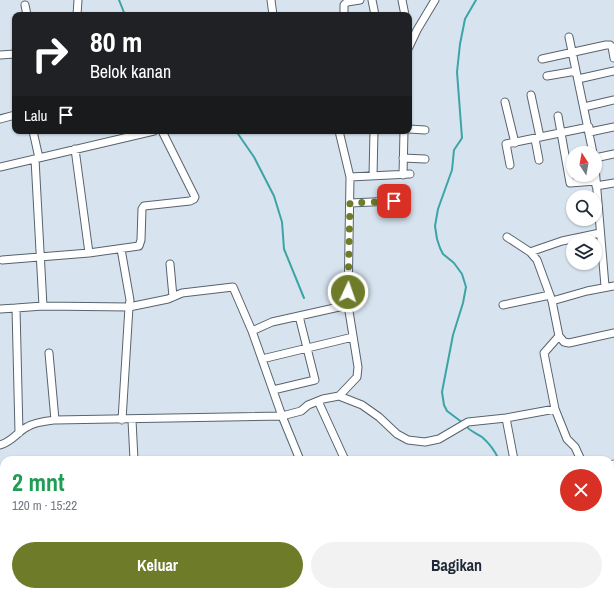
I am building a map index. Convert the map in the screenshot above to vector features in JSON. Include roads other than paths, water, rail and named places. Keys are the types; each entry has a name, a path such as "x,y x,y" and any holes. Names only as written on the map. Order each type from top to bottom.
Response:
{"street":[{"path":"76,12 78,0"},
{"path":"271,0 273,12"},
{"path":"344,12 344,5 347,2 360,0"},
{"path":"372,0 374,12"},
{"path":"402,0 404,12"},
{"path":"412,41 435,0"},
{"path":"25,5 26,12"},
{"path":"569,37 592,146"},
{"path":"542,59 610,45 612,47 614,58"},
{"path":"0,55 12,54"},
{"path":"547,76 576,71"},
{"path":"578,79 614,71"},
{"path":"530,95 538,138 538,160"},
{"path":"584,107 614,100"},
{"path":"505,102 515,142"},
{"path":"0,119 12,116"},
{"path":"558,116 570,183 614,183"},
{"path":"510,165 506,144 562,133 614,126"},
{"path":"412,129 425,130"},
{"path":"33,134 37,159 40,257 44,306"},
{"path":"0,167 141,134"},
{"path":"2,260 89,253 137,247 140,245 142,209 144,206 190,200 195,198 195,194 164,134"},
{"path":"339,396 357,377 358,367 348,305 350,177 340,134"},
{"path":"373,176 374,134"},
{"path":"350,177 407,174 403,158 404,134"},
{"path":"75,149 89,253"},
{"path":"602,157 614,154"},
{"path":"403,158 425,159"},
{"path":"596,184 606,286"},
{"path":"350,203 394,201"},
{"path":"530,252 562,241 600,233"},
{"path":"507,237 530,252 537,260 551,298 559,336 564,342 570,343 614,333"},
{"path":"122,249 130,300 122,420"},
{"path":"170,264 173,297"},
{"path":"503,305 551,298 606,286 614,286"},
{"path":"0,309 44,306 129,307 168,299 182,293 233,287 252,331 282,416 298,456"},
{"path":"252,331 272,322 348,305"},
{"path":"16,308 19,433"},
{"path":"273,390 315,380 299,316"},
{"path":"559,336 544,353 555,409 567,439 575,447 578,456"},
{"path":"262,359 353,337"},
{"path":"49,353 55,420"},
{"path":"0,445 13,439 26,427 32,424 55,420 132,420 282,416 301,412 308,405 332,396 339,396 362,405 379,417 397,434 408,440 425,442 440,439 468,422 506,418 555,409"},
{"path":"318,400 343,456"},
{"path":"506,418 513,456"},
{"path":"132,420 134,456"}],"waterway":[{"path":"119,0 124,12"},
{"path":"463,423 447,411 444,405 442,392 453,335 463,303 466,287 462,274 454,263 443,254 437,239 435,226 438,209 452,170 454,150 462,138 457,72 460,44 465,19 476,0"},
{"path":"238,134 254,157 274,196 282,222 284,249 304,298"},
{"path":"466,426 471,431 482,437 494,450 497,456"}]}
